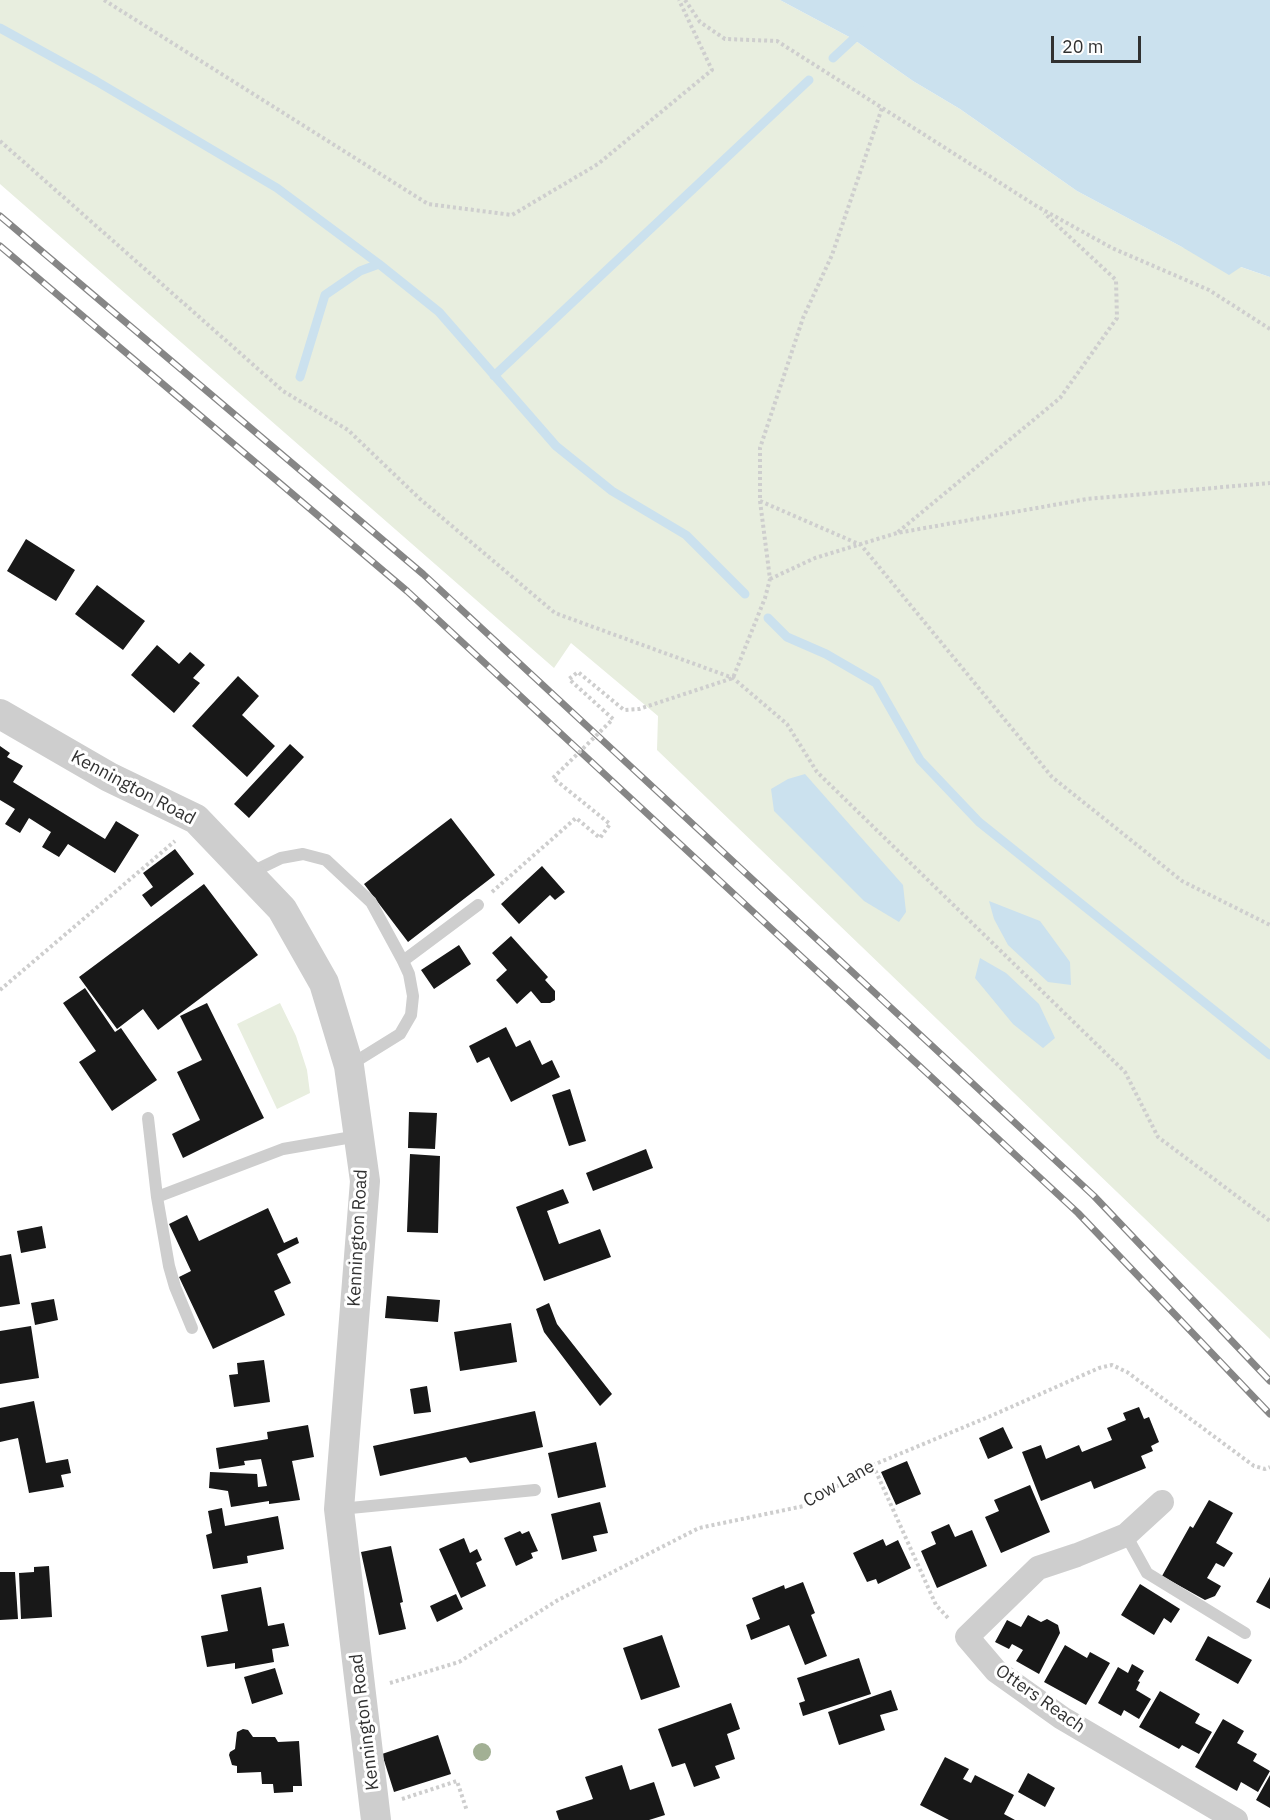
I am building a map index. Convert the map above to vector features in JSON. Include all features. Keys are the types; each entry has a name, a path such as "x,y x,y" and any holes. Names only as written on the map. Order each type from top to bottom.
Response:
{"street":[{"name":"Kennington Road","path":"0,714 110,777 196,819 282,909 324,983 349,1066 365,1181 339,1509 376,1820"},
{"path":"967,1637 1038,1568 1126,1535 1162,1502"},
{"name":"Otters Reach","path":"967,1637 996,1671 1062,1718 1233,1819"}],"lane":[{"path":"250,873 281,858 303,854 326,860 371,902 403,961 409,974 413,996 411,1015 400,1034 349,1066"},
{"path":"403,961 478,905"},
{"path":"148,1118 157,1197 172,1276 192,1328"},
{"path":"157,1197 283,1149 359,1135"},
{"path":"339,1509 535,1490"},
{"path":"1126,1535 1147,1573 1245,1633"}],"path":[{"path":"104,0 428,204 512,215 598,164 712,70 679,0"},
{"path":"685,0 700,22 725,39 777,41 1038,207 1112,248 1209,290 1270,329"},
{"path":"478,905 576,818 600,838 610,824 553,778 613,719 569,679 578,672 624,710 639,709 733,678 757,620 770,579 760,501 760,448 803,318 832,255 882,108"},
{"path":"0,141 283,391 348,430 420,499 555,613 733,678 787,724 817,772 1125,1072 1158,1137 1270,1221"},
{"path":"897,533 1060,398 1117,318 1116,280 1038,207"},
{"path":"770,579 815,558 897,533 1087,499 1270,483"},
{"path":"760,501 861,545 1052,777 1182,881 1270,926"},
{"path":"0,990 170,847 196,819"},
{"name":"Cow Lane","path":"362,1693 459,1662 558,1600 699,1528 804,1506 873,1465 1100,1368 1112,1365 1127,1372 1254,1466 1265,1469 1270,1467"},
{"path":"873,1465 936,1605 967,1637"},
{"path":"403,1798 457,1781 467,1811"}],"green space":[{"path":"0,0 780,0 853,39 913,81 960,109 1077,191 1182,247 1270,277 1270,1339 657,750 658,716 571,643 554,668 0,184"},
{"path":"280,1003 296,1036 307,1070 310,1093 277,1109 237,1024"}],"water":[{"path":"780,0 1270,0 1270,277 1241,267 1229,275 1077,191 960,109 913,81 853,39"},
{"path":"805,774 903,885 906,912 899,922 864,901 774,811 771,789 788,779"},
{"path":"989,901 1040,921 1070,962 1071,985 1048,982 1008,945 994,919"},
{"path":"980,958 1006,973 1039,1004 1055,1038 1043,1048 1013,1024 975,978"}],"building":[{"path":"26,539 75,570 56,601 7,571"},
{"path":"97,585 145,621 123,650 75,614"},
{"path":"157,645 179,664 190,652 205,665 193,678 200,683 174,713 131,675"},
{"path":"238,676 259,696 242,715 275,746 247,777 192,726"},
{"path":"290,744 304,757 249,818 234,804"},
{"path":"0,746 10,753 7,757 23,766 13,782 105,839 116,821 139,835 115,873 68,844 59,857 42,847 51,832 29,818 20,833 5,824 15,809 0,800"},
{"path":"451,818 495,875 408,942 364,884"},
{"path":"175,849 194,874 151,907 142,895 153,887 143,873"},
{"path":"542,866 565,892 555,900 550,895 519,924 501,904"},
{"path":"204,884 258,955 158,1030 143,1009 117,1029 79,977"},
{"path":"511,936 548,977 545,980 555,991 555,1000 550,1003 541,1003 531,991 517,1004 496,980 507,970 492,953"},
{"path":"459,945 471,964 434,989 421,970"},
{"path":"85,988 115,1032 121,1028 157,1080 112,1111 79,1062 96,1051 63,1003"},
{"path":"207,1003 264,1118 183,1158 172,1134 200,1120 177,1072 202,1060 180,1016"},
{"path":"506,1027 516,1047 530,1040 542,1065 552,1060 560,1077 511,1102 489,1057 477,1063 469,1046"},
{"path":"570,1089 586,1141 569,1146 552,1095"},
{"path":"409,1112 437,1113 435,1149 408,1148"},
{"path":"646,1149 653,1168 593,1191 586,1173"},
{"path":"410,1154 440,1156 438,1233 407,1232"},
{"path":"563,1189 569,1203 547,1211 559,1244 600,1229 611,1257 544,1281 516,1207"},
{"path":"268,1208 284,1243 297,1237 299,1243 277,1254 291,1283 274,1291 285,1315 213,1349 179,1277 191,1271 169,1224 187,1215 199,1241"},
{"path":"42,1226 46,1248 21,1253 17,1231"},
{"path":"11,1254 20,1304 0,1307 0,1256"},
{"path":"387,1296 440,1300 438,1322 385,1318"},
{"path":"54,1299 58,1320 35,1325 31,1303"},
{"path":"549,1303 557,1324 612,1394 600,1406 544,1332 536,1309"},
{"path":"511,1323 517,1362 460,1371 454,1332"},
{"path":"31,1326 39,1378 0,1384 0,1331"},
{"path":"264,1360 270,1402 234,1407 229,1375 238,1374 237,1363"},
{"path":"427,1386 431,1412 414,1414 410,1389"},
{"path":"34,1401 46,1463 68,1459 71,1473 61,1475 64,1487 29,1493 18,1438 0,1442 0,1408"},
{"path":"1139,1407 1144,1419 1149,1417 1159,1442 1151,1446 1153,1451 1141,1456 1146,1468 1094,1489 1091,1481 1041,1501 1022,1452 1041,1445 1046,1459 1079,1445 1082,1452 1112,1440 1107,1428 1126,1420 1123,1413"},
{"path":"535,1411 543,1447 470,1463 466,1457 380,1476 373,1446"},
{"path":"308,1425 314,1457 292,1461 300,1500 269,1504 269,1501 231,1507 228,1491 209,1488 210,1472 257,1474 258,1487 267,1486 261,1459 244,1461 245,1465 219,1469 216,1448 268,1439 267,1432"},
{"path":"1003,1427 1013,1448 988,1459 979,1438"},
{"path":"596,1442 606,1487 558,1498 548,1453"},
{"path":"907,1461 921,1494 896,1505 881,1472"},
{"path":"1030,1485 1050,1532 1001,1553 985,1517 999,1511 994,1500"},
{"path":"1209,1500 1233,1513 1216,1543 1233,1553 1224,1567 1216,1563 1207,1578 1221,1586 1215,1596 1205,1600 1162,1576 1190,1526 1193,1528"},
{"path":"600,1502 608,1533 593,1536 597,1551 562,1560 551,1514"},
{"path":"222,1508 225,1526 278,1516 284,1549 247,1556 248,1563 213,1569 206,1535 212,1533 208,1511"},
{"path":"949,1524 955,1537 972,1530 987,1566 937,1588 921,1551 936,1544 931,1532"},
{"path":"520,1531 522,1534 529,1531 538,1551 531,1553 533,1558 516,1566 504,1538"},
{"path":"464,1538 470,1553 477,1549 482,1560 476,1563 486,1586 461,1598 439,1549"},
{"path":"883,1539 886,1546 898,1540 911,1568 878,1584 876,1579 867,1582 853,1553"},
{"path":"391,1546 403,1602 400,1603 406,1629 379,1635 361,1552"},
{"path":"49,1566 52,1617 21,1619 19,1573 34,1572 34,1567"},
{"path":"0,1572 15,1572 18,1619 0,1620"},
{"path":"1270,1577 1270,1609 1256,1602"},
{"path":"803,1582 815,1613 811,1615 827,1656 805,1665 789,1625 751,1640 746,1625 760,1619 752,1598 784,1585 785,1589"},
{"path":"1140,1584 1180,1609 1171,1623 1164,1618 1154,1635 1121,1615"},
{"path":"261,1587 268,1626 284,1623 289,1646 272,1649 274,1662 235,1669 235,1663 207,1667 201,1636 228,1631 221,1595"},
{"path":"456,1594 463,1609 437,1622 430,1606"},
{"path":"1028,1615 1041,1622 1047,1619 1058,1625 1060,1633 1039,1674 1016,1661 1023,1650 1012,1644 1009,1649 995,1642 1007,1620 1021,1627"},
{"path":"662,1635 680,1687 641,1700 623,1648"},
{"path":"1208,1636 1252,1660 1238,1684 1195,1660"},
{"path":"1065,1645 1087,1658 1090,1652 1110,1663 1086,1705 1044,1682"},
{"path":"859,1658 871,1694 803,1716 799,1703 805,1701 797,1678"},
{"path":"1132,1664 1144,1671 1136,1690 1151,1699 1139,1719 1124,1710 1121,1716 1098,1703 1118,1667 1128,1673"},
{"path":"275,1668 283,1694 252,1704 244,1677"},
{"path":"891,1690 898,1710 880,1715 885,1730 839,1745 828,1712"},
{"path":"1160,1691 1200,1714 1195,1723 1212,1732 1199,1754 1182,1745 1179,1749 1139,1727"},
{"path":"731,1703 740,1729 727,1734 735,1759 715,1766 720,1778 694,1787 685,1763 672,1767 658,1729"},
{"path":"1223,1719 1244,1731 1237,1743 1257,1754 1253,1761 1270,1771 1258,1792 1241,1782 1237,1791 1195,1767"},
{"path":"243,1729 248,1730 253,1737 275,1737 278,1742 299,1741 302,1786 293,1786 293,1792 274,1793 273,1784 262,1784 261,1772 237,1773 237,1766 232,1765 229,1755 235,1749 237,1732"},
{"path":"438,1735 451,1774 394,1792 382,1754"},
{"path":"945,1757 969,1769 963,1779 971,1783 975,1775 1014,1795 1004,1814 1015,1820 949,1820 920,1805"},
{"path":"622,1765 630,1790 654,1782 665,1815 649,1820 559,1820 556,1811 593,1799 585,1777"},
{"path":"1028,1773 1055,1788 1045,1807 1018,1792"},
{"path":"1270,1775 1270,1808 1256,1800"}],"waterway":[{"path":"0,28 96,81 277,188 379,264 439,312 556,446 612,491 686,535 745,594"},
{"path":"833,58 862,31"},
{"path":"494,376 809,80"},
{"path":"300,377 325,295 360,271 379,264"},
{"path":"768,618 787,637 826,654 876,683 920,760 979,822 1270,1055"}],"railway":[{"path":"0,216 423,574 1094,1196 1270,1381"},
{"path":"0,246 407,591 1078,1213 1270,1414"}]}
